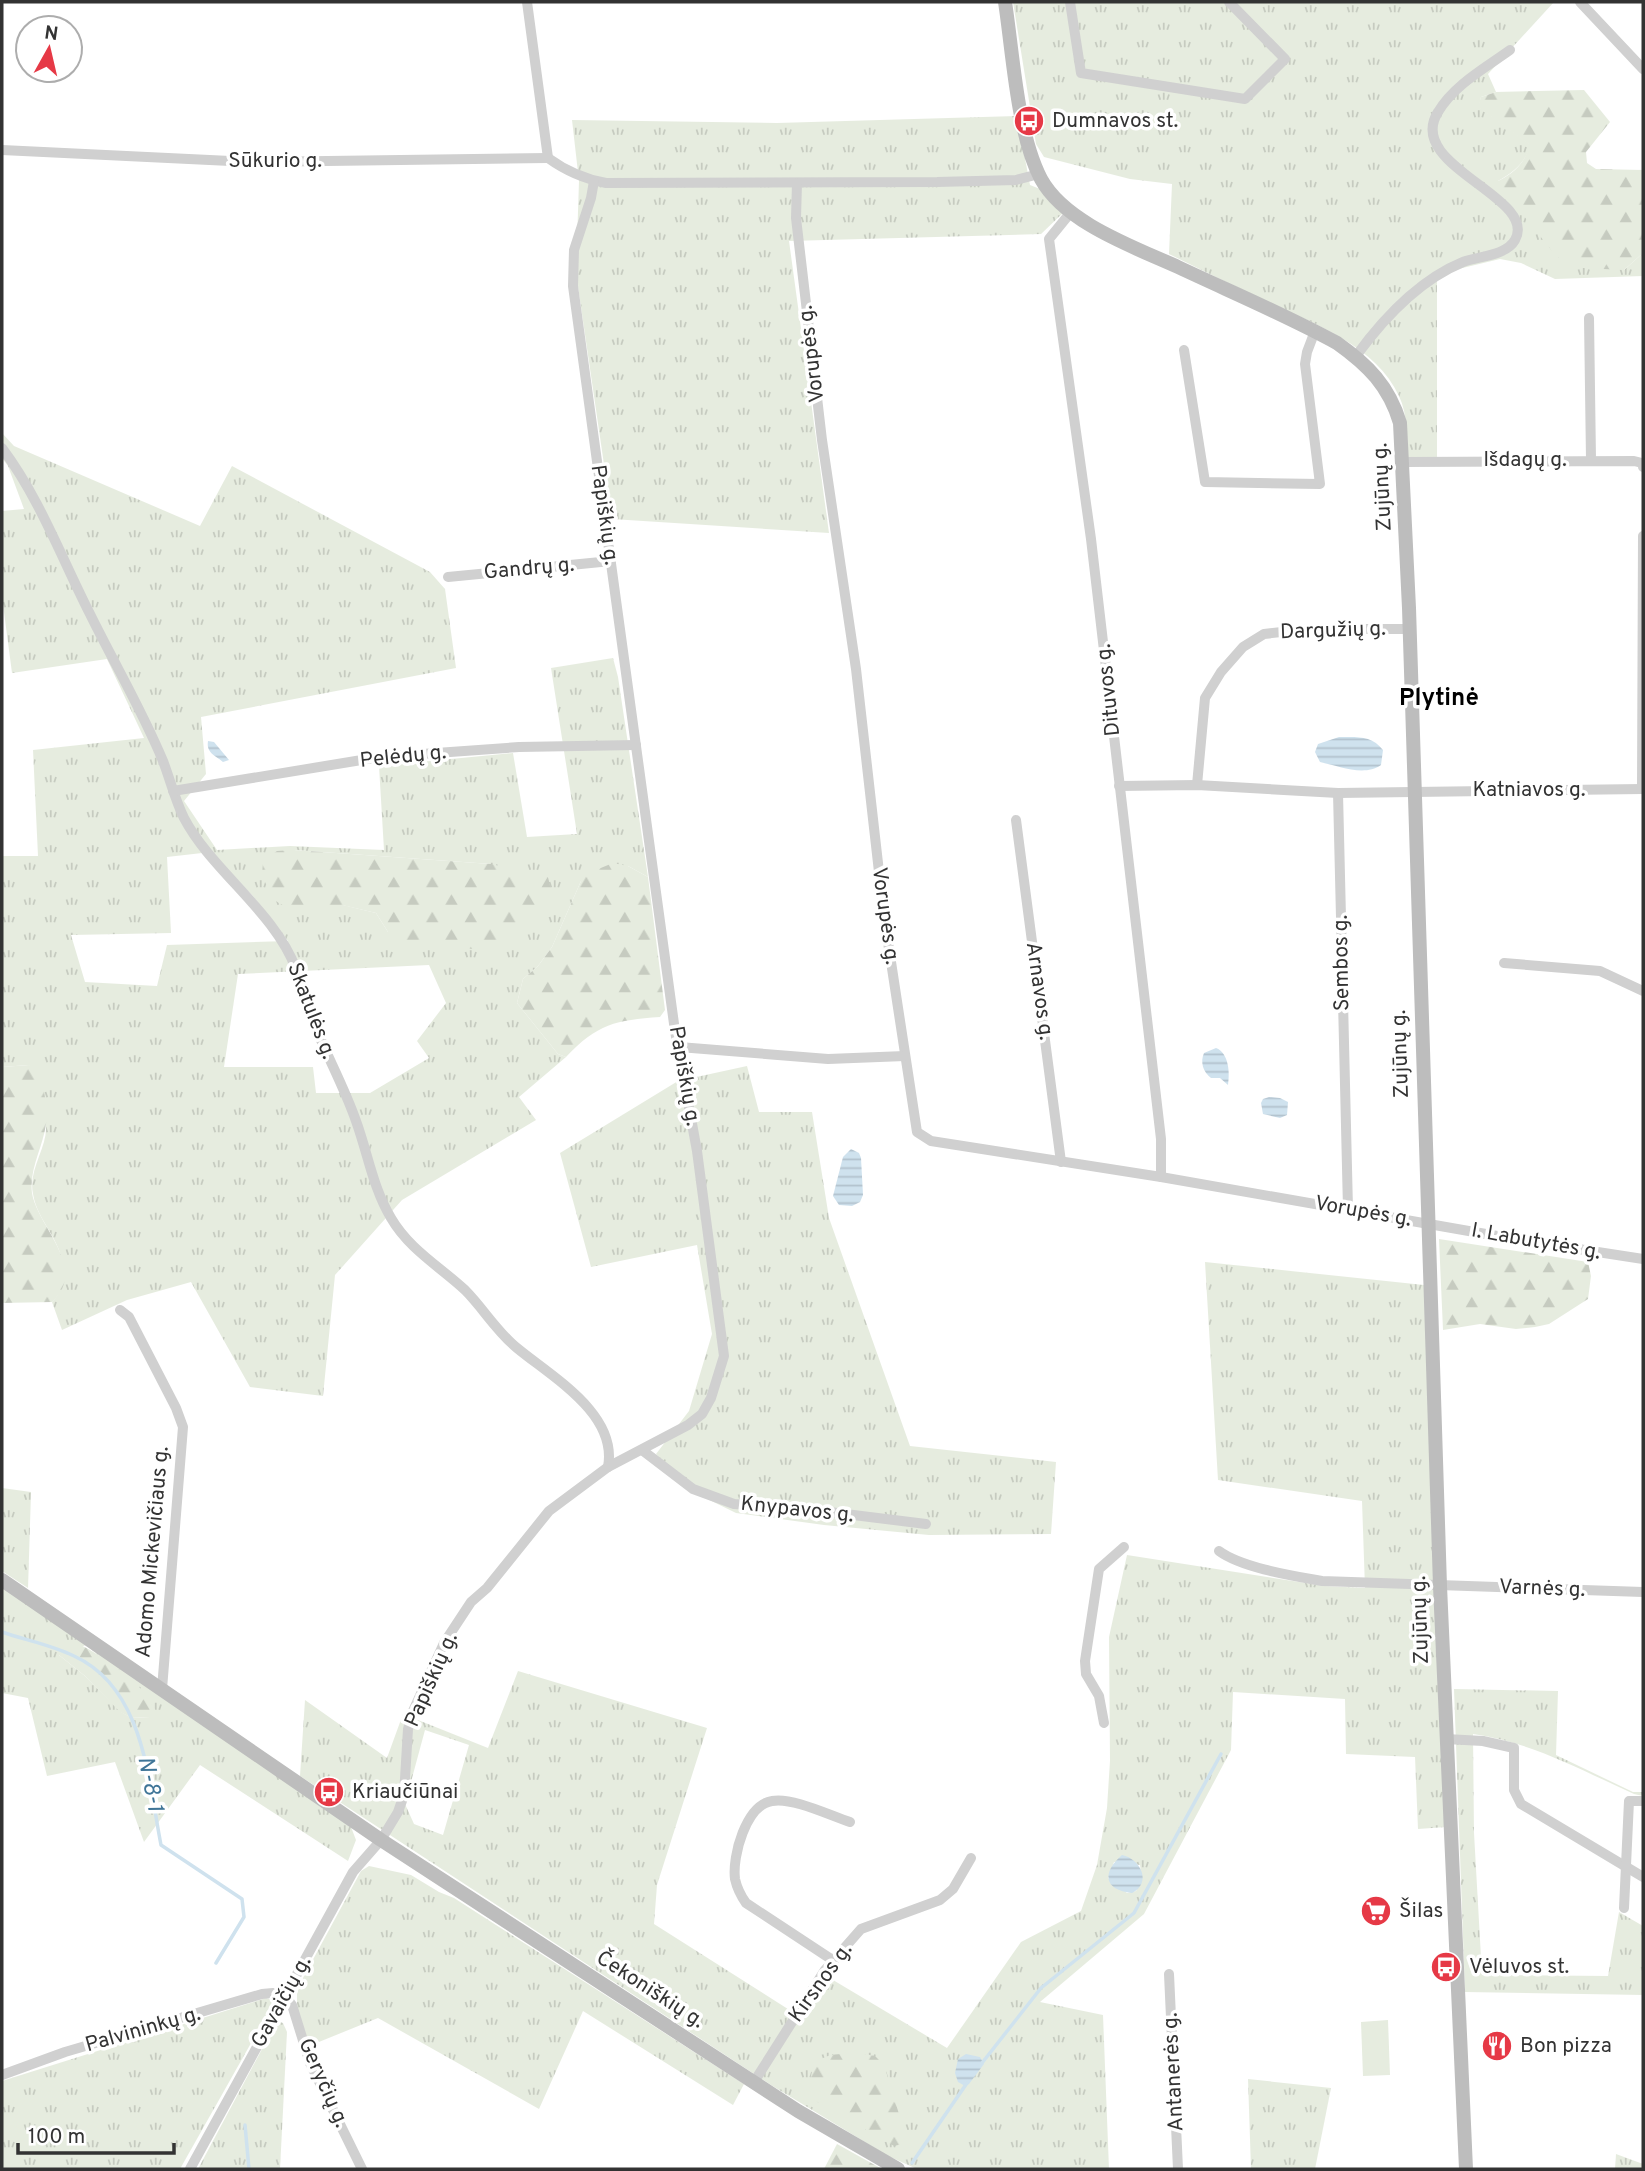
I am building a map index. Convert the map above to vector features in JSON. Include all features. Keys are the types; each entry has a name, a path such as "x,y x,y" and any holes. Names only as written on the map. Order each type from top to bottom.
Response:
{"main road":[{"name":"Zujūnų g.","path":"1005,2 1028,141 1039,174 1052,194 1071,212 1108,234 1315,331 1356,356 1384,385 1400,423 1440,1586 1466,2169"},
{"name":"Adomo Mickevičiaus g.","path":"2,1580 382,1840"},
{"name":"Čekoniškių g.","path":"382,1840 851,2144 898,2169"}],"street":[{"path":"527,2 548,158 560,167 594,181 796,183 1016,180 1039,174"},
{"path":"1070,2 1081,73 1245,99 1285,59 1228,2"},
{"path":"1580,2 1643,69"},
{"path":"1356,356 1382,322 1433,278 1465,261 1507,248 1515,241 1518,233 1516,223 1508,209 1499,198 1456,167 1436,145 1433,125 1436,114 1458,88 1510,50"},
{"name":"Sūkurio g.","path":"2,150 251,162 548,158"},
{"name":"Papiškių g.","path":"382,1840 404,1795 408,1728 413,1712 443,1643 471,1602 487,1588 549,1511 608,1467 688,1425 702,1414 711,1398 724,1356 697,1151 675,1031 573,286 574,250 594,181"},
{"name":"Vorupės g.","path":"796,183 796,218 822,440 856,669 884,916 917,1132 925,1139 1428,1223"},
{"name":"Dituvos g.","path":"1071,212 1049,239 1114,725 1161,1139 1161,1177"},
{"path":"1589,318 1591,460"},
{"path":"1184,351 1205,482 1320,484 1305,364 1315,331"},
{"name":"Skatulės g.","path":"2,448 14,464 36,505 131,691 163,761 184,819 275,933 296,967 308,1007 356,1121 371,1174 391,1218 411,1245 465,1290 514,1346 581,1399 606,1436 610,1452 608,1467"},
{"name":"Išdagų g.","path":"1403,462 1591,460 1634,461 1642,463 1643,467"},
{"path":"1643,536 1643,789"},
{"name":"Gandrų g.","path":"448,577 611,561"},
{"name":"Dargužių g.","path":"1197,785 1205,698 1220,672 1243,647 1264,634 1310,629 1409,629"},
{"name":"Pelėdų g.","path":"173,791 380,757 519,747 636,745"},
{"path":"1119,786 1197,785 1338,793 1414,790"},
{"name":"Katniavos g.","path":"1414,790 1643,789"},
{"name":"Sembos g.","path":"1338,793 1348,1209"},
{"name":"Arnavos g.","path":"1016,820 1061,1162"},
{"path":"1504,963 1600,971 1643,991"},
{"path":"679,1047 828,1059 905,1056"},
{"name":"I. Labutytės g.","path":"1428,1223 1643,1259"},
{"name":"Adomo Mickevičiaus g.","path":"120,1310 129,1317 183,1427 162,1689"},
{"name":"Knypavos g.","path":"642,1450 694,1489 734,1504 805,1509 926,1524"},
{"path":"1104,1723 1099,1696 1086,1674 1085,1661 1099,1569 1124,1547"},
{"path":"1219,1551 1285,1575 1310,1579 1440,1586"},
{"name":"Varnės g.","path":"1440,1586 1643,1592"},
{"path":"1447,1739 1483,1741 1514,1748 1514,1790 1521,1804 1643,1877"},
{"path":"834,1961 746,1903 741,1896 735,1872 740,1842 749,1817 763,1804 771,1801 790,1802 850,1822"},
{"path":"1624,1908 1629,1801 1643,1801"},
{"name":"Gavaičių g.","path":"190,2169 353,1872 382,1840"},
{"name":"Kirsnos g.","path":"754,2082 825,1970 861,1929 940,1900 953,1889 971,1858"},
{"name":"Antanerės g.","path":"1169,1975 1178,2169"},
{"name":"Palvininkų g.","path":"2,2075 65,2052 262,1994 285,1996"},
{"name":"Geryčių g.","path":"285,1996 292,2005 310,2063 362,2169"}],"green space":[{"path":"1013,2 1554,2 1488,74 1496,92 1481,97 1479,107 1531,145 1518,166 1498,181 1624,270 1643,253 1643,276 1555,279 1521,263 1500,259 1454,270 1437,279 1437,458 1408,459 1402,403 1389,379 1376,363 1325,329 1169,254 1172,184 1130,179 1044,157 1036,144"},
{"path":"1584,90 1610,122 1586,152 1587,163 1596,169 1643,170 1643,253 1624,270 1583,268 1557,257 1498,184 1498,181 1518,167 1530,145 1478,107 1481,97 1496,92"},
{"path":"1017,116 1030,185 1040,189 1063,213 1041,234 789,241 829,533 612,519 576,273 579,181 572,120 777,123"},
{"path":"2,433 14,446 200,526 232,466 430,572 445,589 456,668 201,717 206,774 184,801 217,850 290,846 384,850 379,766 513,753 527,837 577,834 551,668 613,658 648,877 628,866 581,881 552,947 538,966 523,979 517,1003 558,1054 566,1057 519,1097 536,1120 402,1200 335,1275 323,1396 250,1387 191,1282 127,1300 62,1330 52,1302 59,1291 63,1266 57,1245 36,1205 32,1185 46,1135 44,1113 29,1065 2,1067 2,856 38,856 33,750 144,738 107,659 12,673 2,597 2,511 24,509 8,466 2,458","holes":["294,850 491,864 388,932 376,913 343,905","211,852 252,895 288,941 167,945 157,986 85,982 71,935 171,933 167,857","429,965 446,1003 417,1041 429,1058 370,1093 316,1093 313,1067 224,1067 238,974"]},
{"path":"277,851 491,864 548,877 551,890 515,941 496,951 407,943 388,932 376,913 342,905 293,911 274,900 262,876 263,861"},
{"path":"613,863 628,866 648,877 665,1010 660,1017 608,1026 588,1037 566,1057 558,1054 517,1003 523,979 538,966 552,947 581,881 586,874"},
{"path":"29,1065 36,1070 41,1080 47,1112 32,1175 32,1193 58,1247 65,1275 62,1289 52,1302 2,1303 2,1067"},
{"path":"747,1066 759,1112 812,1112 829,1218 910,1446 1056,1462 1051,1534 929,1535 736,1513 687,1489 656,1454 689,1411 712,1334 697,1245 591,1267 560,1153 678,1081"},
{"path":"1439,1239 1588,1262 1591,1276 1588,1299 1549,1324 1535,1327 1516,1329 1480,1324 1443,1330"},
{"path":"1205,1262 1424,1285 1446,1827 1418,1829 1415,1757 1346,1754 1345,1699 1233,1692 1231,1750 1144,1914 1040,2002 1103,2015 1109,2169 917,2169 888,2156 771,2085 300,1776 305,1700 387,1758 403,1714 488,1748 518,1671 707,1728 657,1885 654,1924 802,2018 828,1977 947,2048 1021,1942 1081,1911 1097,1865 1107,1808 1110,1761 1109,1637 1127,1555 1325,1586 1365,1588 1362,1501 1218,1480","holes":["425,1730 469,1745 443,1835 414,1824 405,1804","1114,1862 1140,1865 1142,1880 1136,1891 1127,1893 1108,1878"]},
{"path":"2,1488 31,1492 28,1588 2,1571"},
{"path":"2,1586 351,1827 356,1840 348,1861 200,1765 144,1842 115,1762 47,1776 28,1698 2,1693","holes":["86,1645 98,1655 150,1718 130,1717 121,1712 85,1676 59,1655"]},
{"path":"67,1641 94,1652 126,1675 146,1696 156,1711 155,1716 130,1717 120,1712 85,1676 59,1655 57,1648"},
{"path":"1454,1689 1558,1691 1556,1755 1633,1792 1643,1792 1643,1796 1634,1794 1515,1743 1473,1734 1474,1833 1482,1975 1608,1976 1619,1912 1643,1926 1643,1995 1465,1992"},
{"path":"369,1866 411,1875 454,1898 744,2084 733,2105 583,2011 539,2109 378,2018 309,2046 297,2007 297,1989 361,1871"},
{"path":"266,1998 273,2000 273,2004 180,2169 2,2169 2,2081"},
{"path":"1388,2020 1390,2075 1363,2076 1361,2022"},
{"path":"277,2021 283,2023 287,2032 280,2169 198,2169"},
{"path":"831,2055 875,2056 884,2065 906,2137 902,2144 894,2146 812,2099 810,2082 814,2067 819,2061"},
{"path":"1248,2079 1331,2088 1315,2169 1251,2169"},
{"path":"837,2144 882,2169 824,2169"},
{"path":"1616,2154 1643,2164 1643,2169 1615,2169"}],"water":[{"path":"1339,737 1363,738 1379,745 1383,750 1381,765 1359,770 1320,762 1315,752 1318,744"},
{"path":"208,741 214,742 229,760 223,762 212,753 208,748"},
{"path":"1216,1048 1226,1059 1229,1069 1228,1085 1220,1078 1211,1078 1203,1067 1204,1053"},
{"path":"1269,1097 1288,1102 1287,1115 1280,1118 1263,1114 1261,1103"},
{"path":"851,1149 859,1153 861,1158 863,1195 860,1202 852,1206 839,1205 833,1196 843,1157"},
{"path":"1122,1855 1134,1861 1142,1872 1142,1883 1132,1893 1115,1888 1109,1879 1111,1868"},
{"path":"966,2054 980,2057 984,2064 965,2086 958,2082 955,2073 958,2059"}],"waterway":[{"name":"N-8-1","path":"2,1632 74,1656 97,1671 115,1690 129,1712 139,1738 161,1845 242,1899 244,1917 216,1963"},
{"path":"982,2063 1041,1988 1134,1913 1221,1754"},
{"path":"912,2163 967,2083"},
{"name":"N-8-1","path":"245,2125 249,2169"}],"place":[{"name":"Dumnavos st.","path":"1029,121"},
{"name":"Kriaučiūnai","path":"329,1792"},
{"name":"Šilas","path":"1376,1911"},
{"name":"Vėluvos st.","path":"1446,1967"},
{"name":"Bon pizza","path":"1497,2046"}],"district":[{"name":"Plytinė","path":"1439,699"}]}
